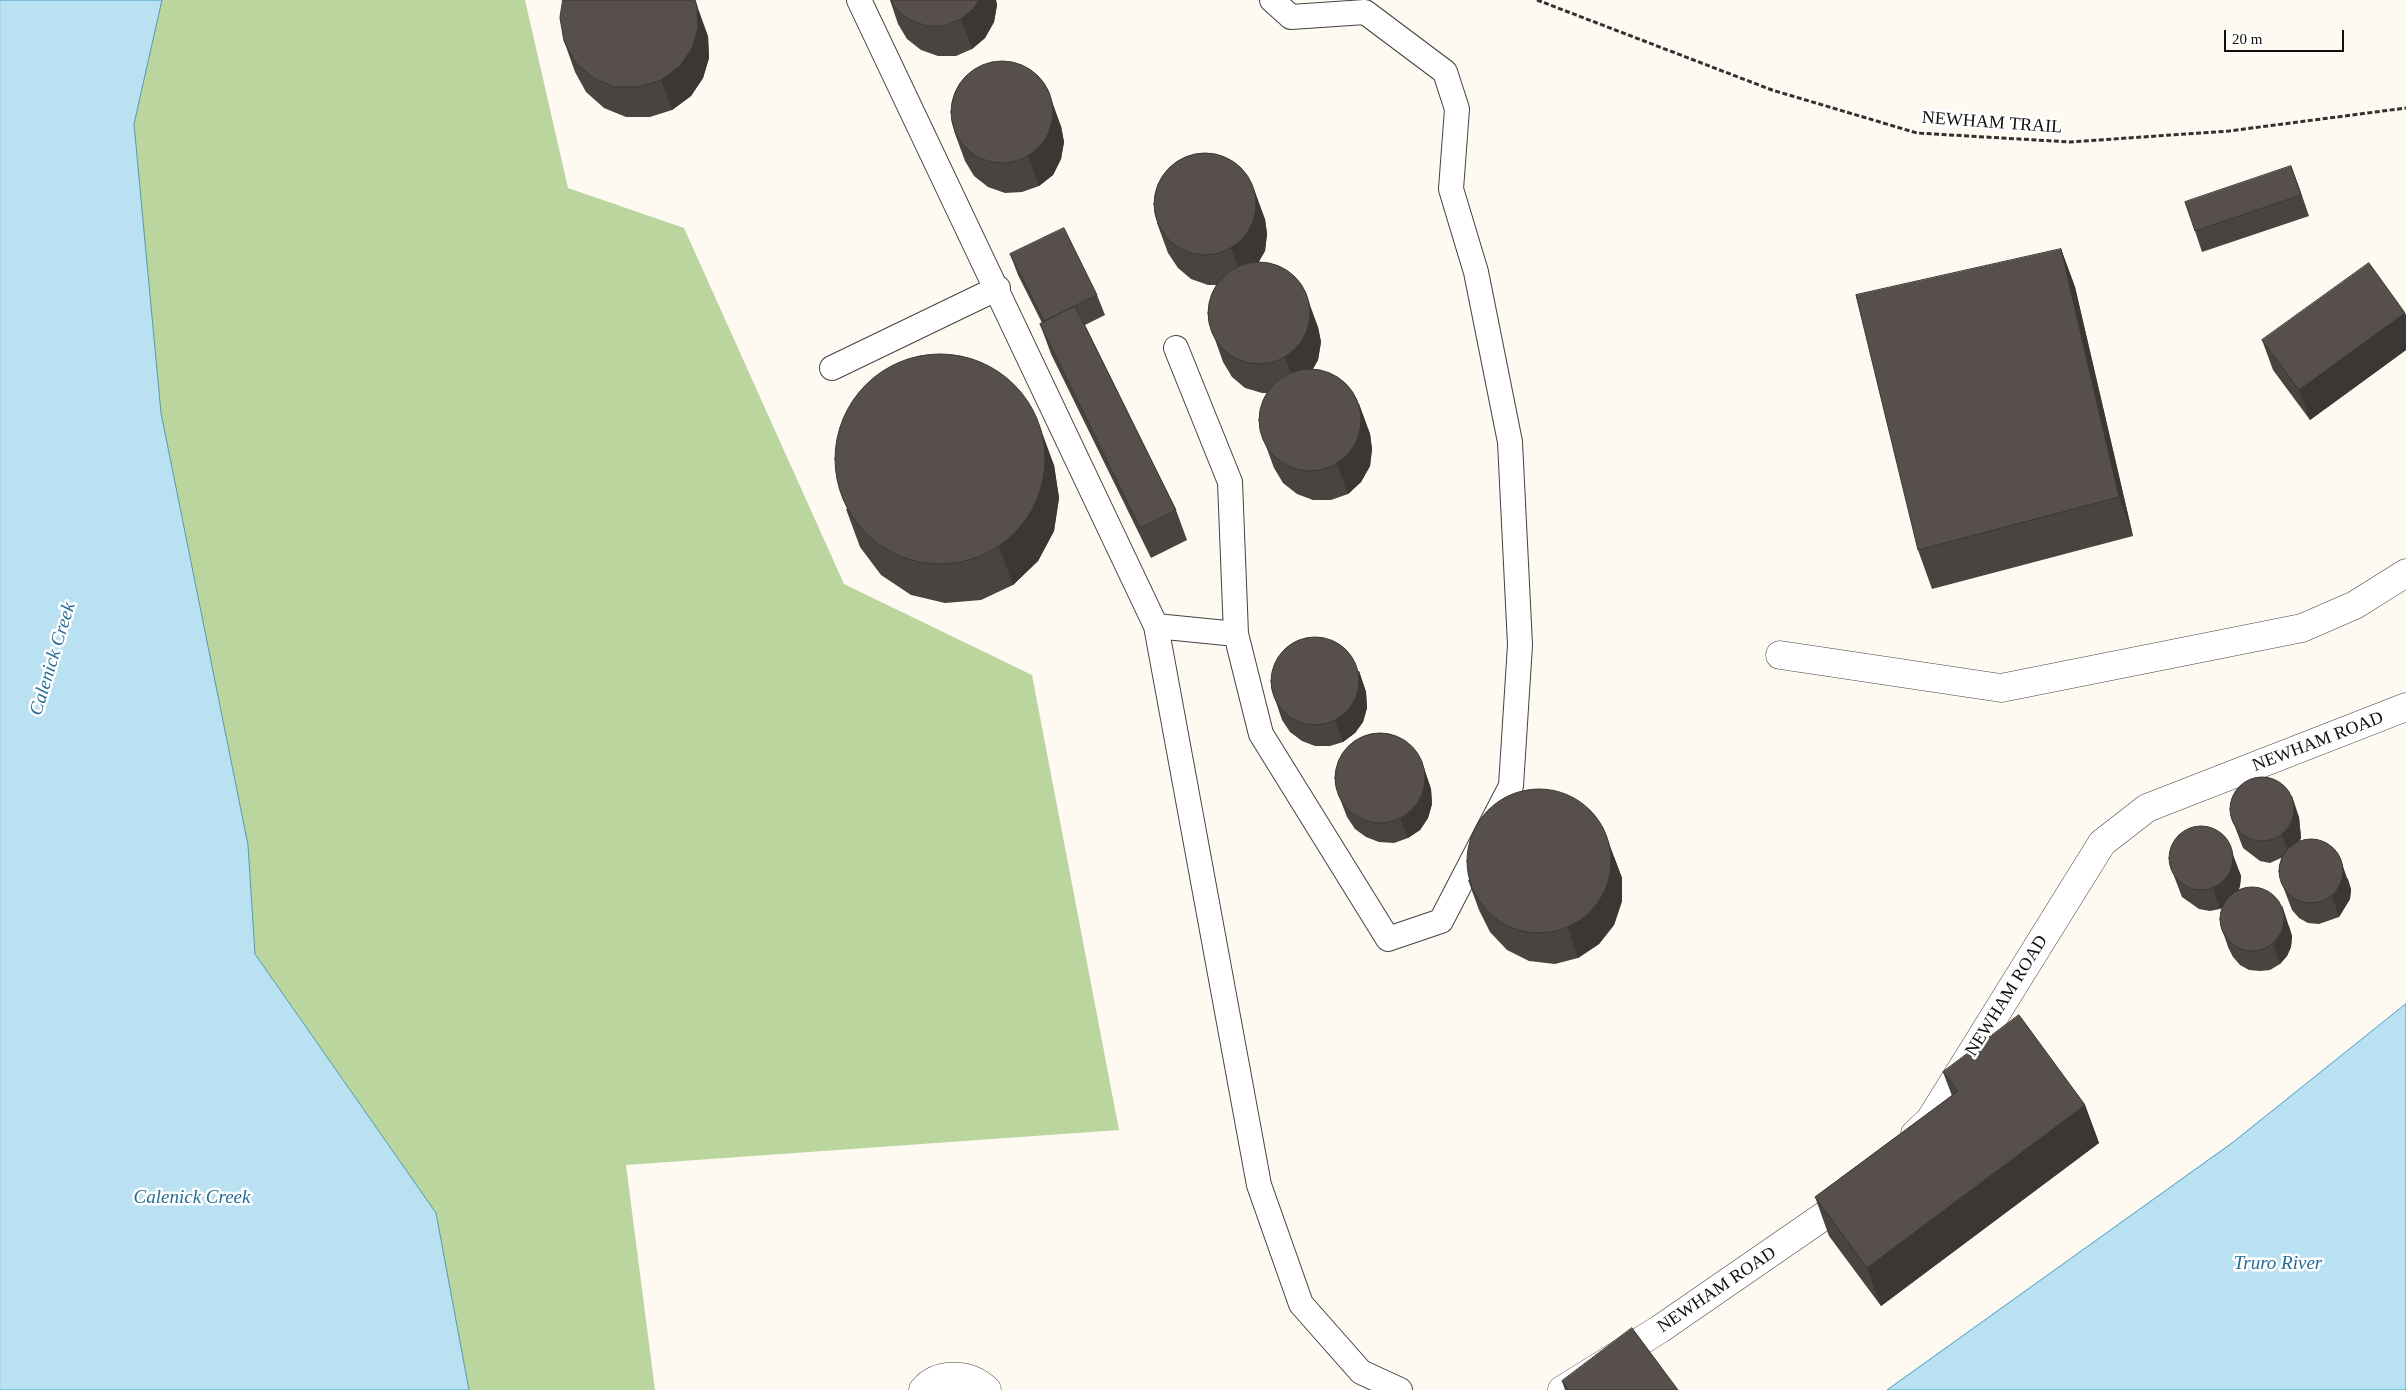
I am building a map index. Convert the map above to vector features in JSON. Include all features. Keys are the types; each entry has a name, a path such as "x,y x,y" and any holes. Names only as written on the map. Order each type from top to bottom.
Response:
{"street":[{"path":"1780,655 2001,688 2302,628 2355,605 2406,573"},
{"name":"NEWHAM ROAD","path":"1895,1152 1930,1120 2102,843 2147,808 2406,707"},
{"name":"NEWHAM ROAD","path":"1562,1390 1660,1329 1831,1211 1866,1179"},
{"path":"923,1390 938,1379 953,1376 967,1378 981,1384 987,1390"}],"lane":[{"path":"859,0 998,288 1156,626 1258,1185 1301,1304 1361,1372 1400,1390"},
{"path":"1176,348 1230,482 1236,634 1261,734 1388,939 1441,921 1511,786 1520,645 1510,442 1476,272 1451,189 1457,109 1445,72 1365,12 1291,17 1272,0"},
{"path":"832,368 998,288"},
{"path":"1156,626 1236,634"}],"path":[{"name":"NEWHAM TRAIL","path":"1537,0 1772,90 1917,133 2070,142 2229,130 2406,108"}],"green space":[{"path":"162,0 525,0 568,188 684,228 844,584 1032,675 1119,1130 626,1165 655,1390 469,1390 436,1213 255,954 248,845 161,413 134,124"}],"water":[{"name":"Calenick Creek","path":"0,0 162,0 134,124 161,413 248,845 255,954 436,1213 469,1390 0,1390"},
{"name":"Truro River","path":"2406,1004 2406,1390 1887,1390 2232,1143"}],"building":[{"path":"563,0 695,0 698,28 692,48 680,66 661,80 639,87 615,87 593,78 575,62 564,41 560,18"},
{"path":"891,0 979,0 974,8 961,19 945,26 927,26 910,20 896,9"},
{"path":"1002,61 1021,65 1038,76 1049,93 1053,112 1049,131 1038,148 1021,159 1002,163 983,159 966,148 955,131 951,112 955,93 966,76 983,65"},
{"path":"1205,153 1224,157 1241,168 1252,185 1256,204 1252,223 1241,240 1224,251 1205,255 1186,251 1169,240 1158,223 1154,204 1158,185 1169,168 1186,157"},
{"path":"2291,166 2301,195 2195,231 2185,202"},
{"path":"1064,228 1097,295 1044,321 1010,254"},
{"path":"2061,249 2119,497 1918,550 1856,295"},
{"path":"1259,262 1278,266 1295,277 1306,294 1310,313 1306,332 1295,349 1278,360 1259,364 1240,360 1223,349 1212,332 1208,313 1212,294 1223,277 1240,266"},
{"path":"2369,263 2405,313 2299,390 2262,340"},
{"path":"1075,306 1176,510 1140,528 1040,324"},
{"path":"940,354 960,356 989,366 1007,378 1021,392 1037,419 1043,439 1045,459 1043,479 1033,508 1021,526 1007,540 980,556 960,562 940,564 920,562 891,552 873,540 859,526 843,499 837,479 835,459 837,439 847,410 859,392 873,378 900,362 920,356"},
{"path":"1310,369 1329,373 1346,384 1357,401 1361,420 1357,439 1346,456 1329,467 1310,471 1291,467 1274,456 1263,439 1259,420 1263,401 1274,384 1291,373"},
{"path":"1306,637 1324,637 1340,644 1352,656 1359,672 1359,690 1352,706 1340,718 1324,725 1306,725 1290,718 1278,706 1271,690 1271,672 1278,656 1290,644"},
{"path":"1380,733 1389,734 1405,741 1417,753 1424,769 1424,787 1417,803 1405,815 1389,822 1380,823 1371,822 1355,815 1343,803 1336,787 1335,778 1336,769 1343,753 1355,741 1371,734"},
{"path":"2262,777 2280,783 2288,791 2294,809 2288,827 2280,835 2262,841 2244,835 2236,827 2230,809 2236,791 2244,783"},
{"path":"1539,789 1567,794 1590,810 1606,833 1611,861 1606,889 1590,912 1567,928 1539,933 1511,928 1488,912 1472,889 1467,861 1472,833 1488,810 1511,794"},
{"path":"2201,826 2219,832 2227,840 2233,858 2227,876 2219,884 2201,890 2183,884 2175,876 2169,858 2175,840 2183,832"},
{"path":"2311,839 2329,845 2337,853 2343,871 2337,889 2329,897 2311,903 2293,897 2285,889 2279,871 2285,853 2293,845"},
{"path":"2252,887 2270,893 2278,901 2284,919 2278,937 2270,945 2252,951 2234,945 2226,937 2220,919 2226,901 2234,893"},
{"path":"2019,1015 2085,1105 1867,1268 1815,1197 1958,1091 1943,1072"},
{"path":"1632,1328 1678,1390 1568,1390 1562,1381"}]}
